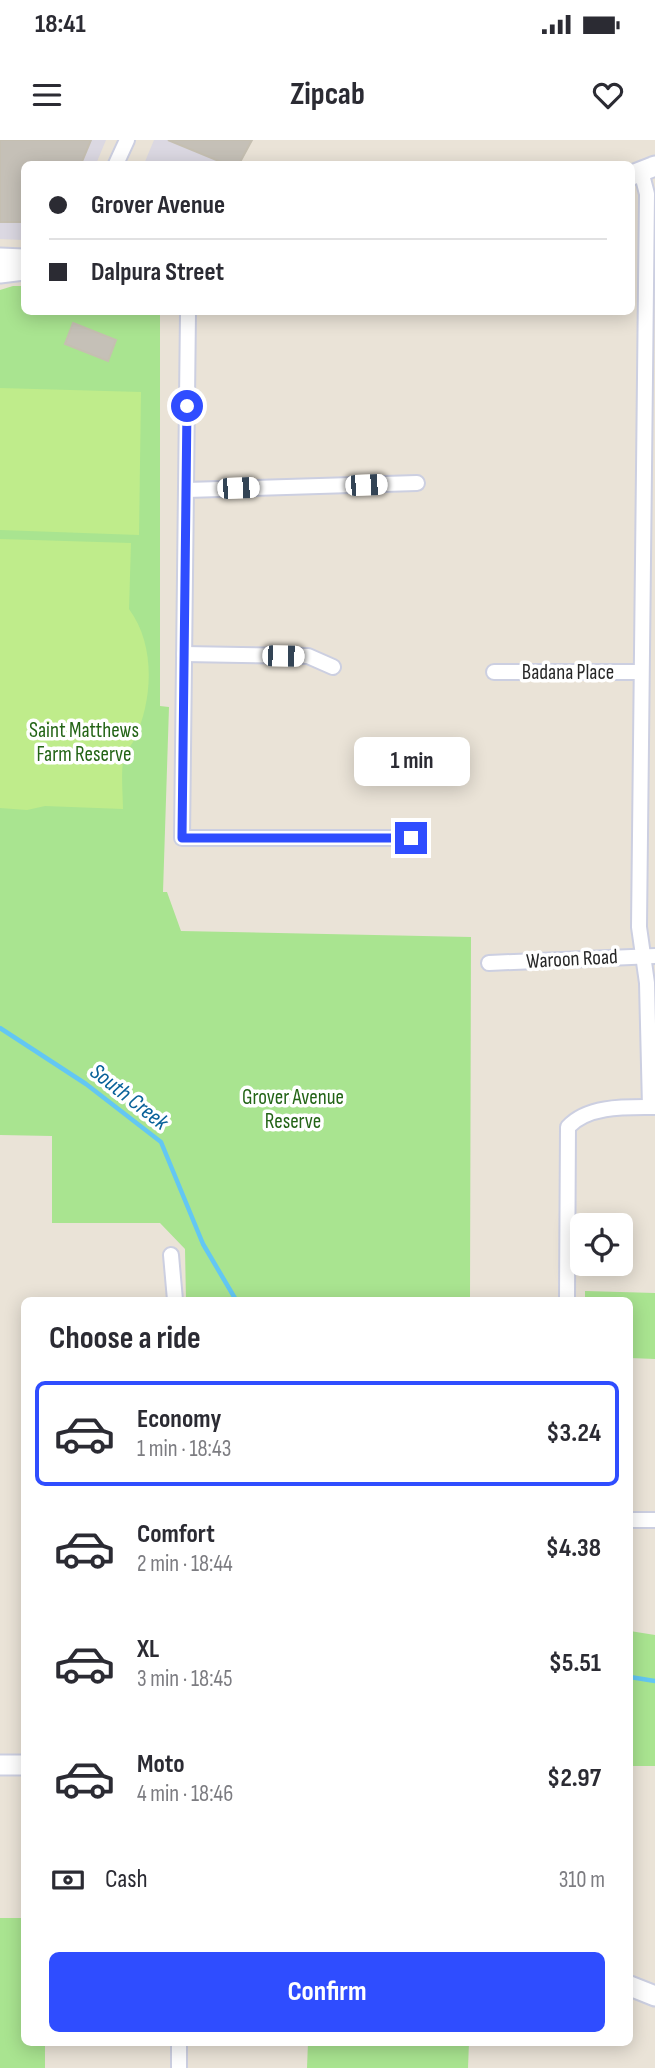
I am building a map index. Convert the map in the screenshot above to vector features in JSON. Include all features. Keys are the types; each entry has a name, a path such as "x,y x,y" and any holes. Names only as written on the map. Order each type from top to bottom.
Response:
{"street":[{"path":"117,161 127,140"},
{"path":"567,1297 568,1127 578,1117 591,1112 653,1107 647,983 649,956 639,927 641,672 651,388 647,194 643,171"},
{"path":"0,258 21,259"},
{"path":"0,273 21,270"},
{"path":"188,315 182,838 411,838"},
{"path":"186,490 417,483"},
{"path":"184,654 308,656 333,667"},
{"name":"Badana Place","path":"494,672 641,672"},
{"name":"Waroon Road","path":"489,963 649,956"},
{"path":"172,1255 175,1297"},
{"path":"633,1520 655,1520"},
{"path":"0,1765 21,1765"},
{"path":"633,1987 655,1996"},
{"path":"179,2046 179,2068"}],"shaded area":[{"path":"0,140 106,140 97,161 21,161 21,240 0,239"},
{"path":"154,140 252,140 242,161 145,161"}],"green space":[{"name":"Grover Avenue Reserve","path":"21,286 21,315 160,315 160,706 169,707 163,892 167,892 181,931 471,937 470,1297 186,1297 185,1249 160,1223 52,1223 52,1136 0,1135 0,290"},
{"path":"0,388 141,392 139,535 0,530"},
{"name":"Saint Matthews Farm Reserve","path":"0,539 131,543 129,609 144,639 149,673 140,725 123,759 123,809 45,806 27,810 0,808"},
{"path":"585,1291 655,1293 655,1359 633,1358 633,1297 585,1297"},
{"path":"633,1631 655,1635 655,1766 633,1766"},
{"path":"0,1918 21,1918 21,2046 45,2046 45,2068 0,2068"},
{"path":"308,2046 469,2046 468,2068 307,2068"}],"building":[{"path":"0,140 91,140 82,161 21,161 21,222 0,222"},
{"path":"168,140 252,140 241,161 219,161"},
{"path":"73,323 116,340 108,361 65,344"}],"waterway":[{"name":"South Creek","path":"0,1028 86,1084 161,1142 203,1244 234,1297"},
{"name":"South Creek","path":"633,1677 655,1681"}],"route":[{"path":"187,406 182,838 411,838"}]}
